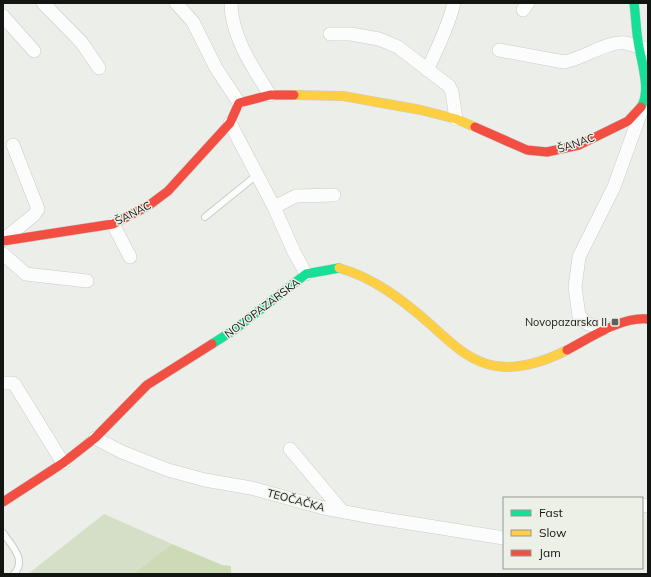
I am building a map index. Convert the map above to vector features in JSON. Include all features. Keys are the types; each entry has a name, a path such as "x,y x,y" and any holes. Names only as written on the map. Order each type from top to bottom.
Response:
{"street":[{"path":"43,3 82,43 99,68"},
{"path":"176,3 193,22 216,68 239,103"},
{"path":"231,3 232,17 248,60 270,95"},
{"path":"427,70 451,17 454,3"},
{"path":"608,328 588,324 578,316 575,287 579,257 614,187 644,104 647,88 646,74 643,48 634,3"},
{"path":"3,16 34,51"},
{"path":"330,34 350,34 379,39 398,46 449,86 454,98 456,119"},
{"path":"499,50 564,62 623,43 643,48"},
{"name":"ŠANAC","path":"3,240 113,224 148,206 168,191 230,123 239,103 270,95 343,96 421,110 456,119 527,150 547,152 579,145 602,134 628,121 644,104"},
{"path":"230,123 258,174 294,252 306,274"},
{"path":"3,240 34,215 38,209 13,145"},
{"path":"274,206 296,196 334,195"},
{"path":"113,224 130,257"},
{"path":"3,254 26,274 86,281"},
{"name":"NOVOPAZARSKA","path":"3,502 63,463 95,438 147,385 234,330 306,274 338,268 360,275 402,300 431,325 451,345 486,364 503,367 546,361 624,321 648,319"},
{"path":"7,383 63,463"},
{"name":"TEOČAČKA","path":"95,438 122,452 168,470 205,480 251,488 342,511 503,538"},
{"path":"290,448 342,511"}],"lane":[{"path":"205,217 258,174"},
{"path":"3,533 20,559 18,569 14,574"}],"green space":[{"path":"104,514 172,544 133,574 28,574"},
{"path":"172,544 222,565 231,566 231,574 133,574"}],"traffic: fast":[{"path":"634,3 637,36 646,86 644,101 641,107"},
{"path":"212,344 234,330 306,274 339,268"}],"traffic: slow":[{"path":"294,95 343,96 421,110 456,119 475,127"},
{"path":"339,268 364,277 388,291 410,307 463,352 487,364 507,367 518,366 538,362 567,350"}],"traffic: jam":[{"path":"3,241 113,224 148,206 168,191 230,123 239,103 270,95 294,95"},
{"path":"475,127 527,150 547,152 579,145 628,121 641,107"},
{"path":"567,350 617,324 638,319 648,319"},
{"path":"3,502 63,463 95,438 147,385 212,344"}],"place":[{"name":"Novopazarska II","path":"615,322"}]}
